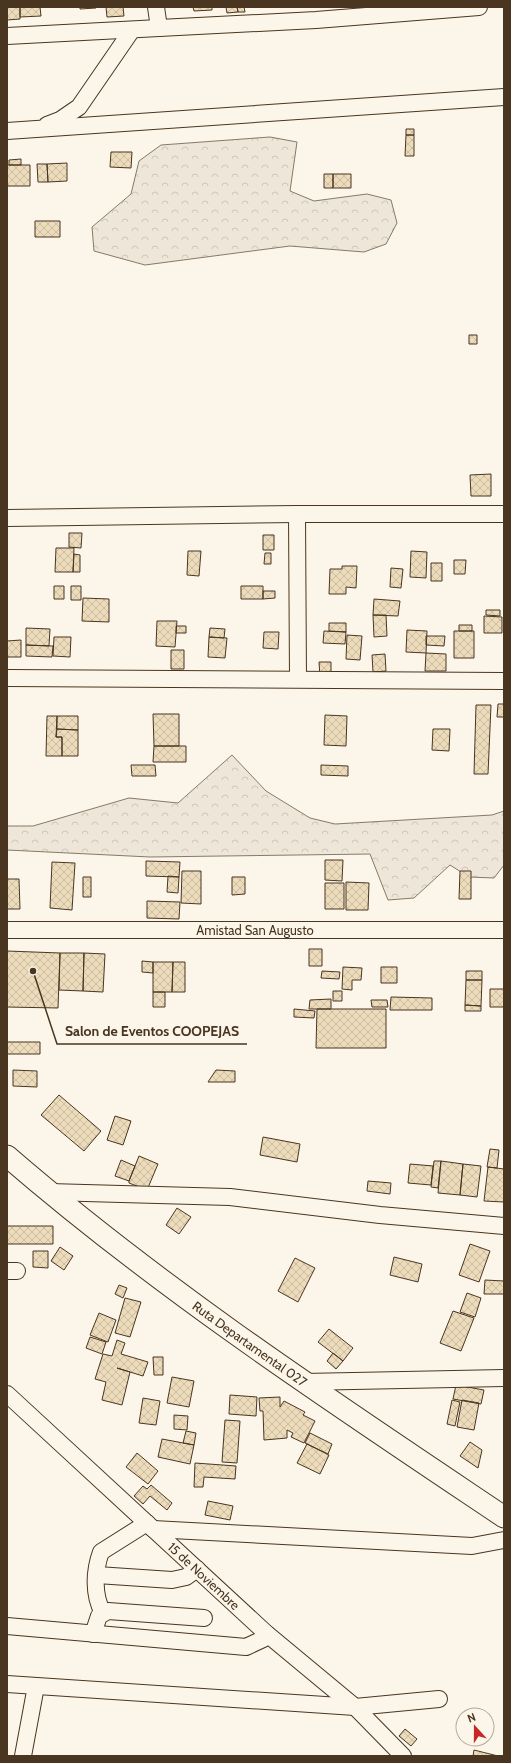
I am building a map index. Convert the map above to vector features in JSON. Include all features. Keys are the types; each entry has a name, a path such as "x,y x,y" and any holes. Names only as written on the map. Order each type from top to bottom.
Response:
{"main road":[{"name":"Ruta Departamental 027","path":"7,1156 49,1192 168,1286 303,1382 504,1517"}],"street":[{"path":"156,7 159,28"},
{"path":"7,36 159,28 316,13 479,7"},
{"path":"28,130 60,120 79,107 132,30"},
{"path":"7,131 504,97"},
{"path":"7,518 297,514 504,514"},
{"path":"297,514 298,679"},
{"path":"7,678 504,681"},
{"name":"Amistad San Augusto","path":"7,930 504,930"},
{"path":"49,1192 230,1197 380,1215 504,1226"},
{"path":"303,1382 504,1378"},
{"name":"15 de Noviembre","path":"7,1394 267,1634 355,1707 403,1756"},
{"path":"103,1613 98,1603 96,1594 98,1559 104,1549 150,1526 472,1546 504,1540"},
{"path":"97,1575 172,1580 186,1578 197,1570"},
{"path":"93,1634 99,1616 108,1611 204,1618"},
{"path":"7,1626 246,1647 263,1639 267,1634"},
{"path":"7,1684 355,1707 438,1699"},
{"path":"23,1756 36,1686"}],"green space":[{"path":"270,137 297,142 290,191 314,201 367,194 391,200 397,223 386,244 364,252 290,246 145,265 94,251 92,227 131,194 139,161 161,145"},
{"path":"232,755 266,791 310,818 335,824 492,815 504,811 504,865 494,878 469,877 450,865 414,898 388,900 370,854 150,857 7,850 7,826 33,826 129,798 178,803"}],"building":[{"path":"7,7 20,7 20,19 7,20"},
{"path":"20,7 40,7 41,16 20,17"},
{"path":"80,7 96,7 96,8 80,9"},
{"path":"106,7 123,7 124,16 107,17"},
{"path":"193,7 212,7 212,10 194,11"},
{"path":"226,7 237,7 238,12 227,13"},
{"path":"237,7 244,7 245,12 238,12"},
{"path":"406,129 414,129 414,135 406,135"},
{"path":"406,135 414,135 414,156 405,156"},
{"path":"111,152 132,152 131,168 110,167"},
{"path":"21,159 21,165 9,165 9,160"},
{"path":"67,163 67,181 48,182 47,164"},
{"path":"37,164 47,164 48,182 38,182"},
{"path":"7,165 30,165 30,186 7,186"},
{"path":"324,174 333,174 333,188 324,188"},
{"path":"333,174 351,174 351,188 333,188"},
{"path":"35,221 60,221 60,237 35,237"},
{"path":"469,335 477,335 477,344 469,344"},
{"path":"491,474 491,496 471,496 470,475"},
{"path":"69,533 82,533 81,548 69,547"},
{"path":"263,535 274,535 274,550 263,550"},
{"path":"56,548 74,548 73,572 55,572"},
{"path":"188,551 201,551 199,576 187,575"},
{"path":"411,551 427,552 426,578 410,577"},
{"path":"265,553 271,553 271,564 264,564"},
{"path":"74,554 80,555 80,572 73,572"},
{"path":"454,560 466,560 465,574 454,574"},
{"path":"431,563 442,563 442,581 431,581"},
{"path":"342,566 357,566 356,588 346,587 346,594 329,594 330,569 342,569"},
{"path":"391,568 403,569 401,588 390,587"},
{"path":"54,586 64,586 64,599 54,599"},
{"path":"71,586 81,586 81,600 71,600"},
{"path":"241,586 263,586 263,599 241,599"},
{"path":"263,591 275,591 275,598 263,599"},
{"path":"83,598 109,599 109,622 82,621"},
{"path":"374,599 400,601 398,616 373,615"},
{"path":"486,610 500,610 500,616 486,615"},
{"path":"373,615 386,615 387,636 374,637"},
{"path":"484,616 502,617 502,633 484,633"},
{"path":"157,621 177,621 175,647 156,646"},
{"path":"329,623 346,623 346,632 329,631"},
{"path":"459,625 472,625 472,631 459,631"},
{"path":"176,626 186,626 186,633 176,633"},
{"path":"26,628 50,629 49,646 26,645"},
{"path":"210,628 225,629 224,638 209,637"},
{"path":"407,630 427,631 426,653 406,652"},
{"path":"324,631 346,632 345,644 323,643"},
{"path":"454,631 474,631 474,658 454,658"},
{"path":"264,632 279,632 278,649 263,648"},
{"path":"347,635 362,636 360,660 346,659"},
{"path":"426,636 445,636 444,646 426,645"},
{"path":"54,637 71,637 70,657 53,656"},
{"path":"209,637 227,638 225,658 208,657"},
{"path":"21,640 21,657 7,657 7,641"},
{"path":"26,645 53,646 52,657 26,656"},
{"path":"171,650 184,650 184,669 171,669"},
{"path":"426,653 446,654 446,671 425,671"},
{"path":"385,654 386,671 373,672 372,655"},
{"path":"319,662 331,662 331,677 320,677"},
{"path":"498,704 504,704 504,717 497,717"},
{"path":"476,705 491,705 488,774 474,774"},
{"path":"153,714 179,714 179,746 154,746"},
{"path":"325,715 347,716 346,746 324,745"},
{"path":"47,716 57,716 56,737 62,737 62,756 46,756"},
{"path":"57,716 78,716 78,730 57,729"},
{"path":"57,729 78,730 78,756 62,756 62,737 56,737"},
{"path":"433,729 450,729 449,751 432,750"},
{"path":"154,746 186,746 186,762 153,762"},
{"path":"131,765 155,765 156,776 132,776"},
{"path":"321,765 348,766 348,776 321,775"},
{"path":"325,860 343,860 342,881 325,880"},
{"path":"146,861 180,862 179,877 146,876"},
{"path":"52,862 75,863 72,910 50,908"},
{"path":"182,871 201,871 201,904 181,903"},
{"path":"460,871 471,871 471,899 459,899"},
{"path":"168,876 179,877 178,893 167,892"},
{"path":"83,877 91,877 91,897 83,897"},
{"path":"232,877 245,877 245,894 232,895"},
{"path":"7,879 19,879 20,909 7,909"},
{"path":"346,882 369,883 368,910 346,910"},
{"path":"325,883 344,883 344,909 325,909"},
{"path":"147,901 180,902 179,919 147,918"},
{"path":"309,949 322,949 322,966 309,966"},
{"path":"7,951 60,953 58,1008 7,1007"},
{"path":"60,953 84,953 83,991 59,990"},
{"path":"84,953 105,954 103,992 83,991"},
{"path":"142,961 153,962 153,973 142,972"},
{"path":"153,962 173,962 172,992 153,992"},
{"path":"173,962 185,962 185,992 172,992"},
{"path":"343,967 362,968 361,980 352,980 352,990 342,989"},
{"path":"381,967 397,967 397,983 381,983"},
{"path":"322,971 340,972 339,979 321,978"},
{"path":"466,971 482,971 482,980 466,980"},
{"path":"466,980 482,980 481,1006 465,1005"},
{"path":"490,989 504,989 504,1007 490,1007"},
{"path":"333,991 342,991 342,1001 333,1001"},
{"path":"153,992 165,992 165,1007 153,1007"},
{"path":"391,997 432,998 432,1010 390,1010"},
{"path":"331,999 331,1009 309,1009 310,1000"},
{"path":"371,1000 387,1000 388,1007 372,1007"},
{"path":"465,1005 481,1006 481,1011 465,1011"},
{"path":"294,1009 315,1011 314,1018 294,1017"},
{"path":"317,1009 386,1009 386,1048 316,1048"},
{"path":"7,1042 40,1042 40,1054 7,1054"},
{"path":"13,1070 37,1071 37,1087 13,1086"},
{"path":"216,1070 235,1071 235,1082 208,1082"},
{"path":"59,1095 101,1131 84,1151 41,1115"},
{"path":"115,1116 131,1121 123,1145 107,1140"},
{"path":"263,1137 300,1144 297,1162 260,1155"},
{"path":"490,1149 499,1150 497,1168 487,1167"},
{"path":"139,1156 158,1164 147,1190 129,1183"},
{"path":"121,1160 135,1166 129,1181 115,1176"},
{"path":"434,1161 441,1161 438,1188 431,1187"},
{"path":"441,1161 463,1164 460,1195 438,1193"},
{"path":"410,1164 433,1166 431,1185 408,1183"},
{"path":"463,1164 481,1166 477,1197 460,1195"},
{"path":"488,1167 504,1169 504,1202 484,1201"},
{"path":"368,1181 391,1183 390,1194 367,1191"},
{"path":"177,1208 191,1217 179,1234 166,1225"},
{"path":"7,1226 53,1226 53,1244 7,1244"},
{"path":"470,1244 490,1251 479,1282 459,1275"},
{"path":"60,1247 73,1256 64,1270 51,1261"},
{"path":"33,1251 48,1251 48,1268 33,1267"},
{"path":"394,1257 422,1264 418,1282 390,1275"},
{"path":"295,1258 315,1268 298,1302 278,1291"},
{"path":"485,1280 504,1281 504,1294 484,1294"},
{"path":"119,1285 127,1288 123,1298 115,1294"},
{"path":"467,1293 481,1298 475,1317 460,1312"},
{"path":"125,1298 141,1302 130,1337 115,1333"},
{"path":"453,1311 474,1318 461,1351 440,1343"},
{"path":"99,1313 116,1320 108,1342 90,1335"},
{"path":"329,1329 353,1348 343,1361 318,1342"},
{"path":"90,1337 106,1342 102,1354 86,1348"},
{"path":"117,1340 125,1343 121,1354 148,1362 143,1376 130,1372 122,1405 102,1400 106,1382 95,1379 103,1354 112,1356"},
{"path":"333,1353 343,1361 336,1369 327,1361"},
{"path":"153,1357 163,1357 163,1375 154,1375"},
{"path":"172,1377 194,1381 189,1407 167,1403"},
{"path":"456,1385 484,1390 481,1404 453,1399"},
{"path":"230,1395 257,1397 256,1416 229,1414"},
{"path":"280,1397 280,1407 284,1401 305,1412 303,1415 315,1421 304,1443 291,1437 293,1433 287,1430 287,1438 264,1440 263,1411 260,1411 259,1398"},
{"path":"143,1398 160,1401 156,1425 139,1423"},
{"path":"452,1400 460,1402 455,1426 447,1424"},
{"path":"462,1400 479,1403 474,1430 457,1427"},
{"path":"174,1415 188,1416 187,1430 174,1429"},
{"path":"225,1420 240,1421 237,1463 222,1462"},
{"path":"186,1431 196,1433 194,1445 183,1443"},
{"path":"310,1433 332,1444 328,1454 305,1443"},
{"path":"162,1439 194,1445 190,1464 158,1457"},
{"path":"470,1442 482,1450 478,1468 460,1456"},
{"path":"307,1444 329,1455 320,1474 297,1463"},
{"path":"137,1453 158,1471 148,1484 126,1467"},
{"path":"195,1463 236,1466 235,1479 204,1477 203,1487 194,1487"},
{"path":"151,1485 172,1503 167,1510 150,1496 143,1504 134,1496 143,1486 147,1489"},
{"path":"208,1501 233,1506 230,1520 205,1515"},
{"path":"405,1729 417,1739 411,1746 399,1736"},
{"path":"474,1750 498,1756 473,1756"}],"place":[{"name":"Salon de Eventos COOPEJAS","path":"33,971"}]}
